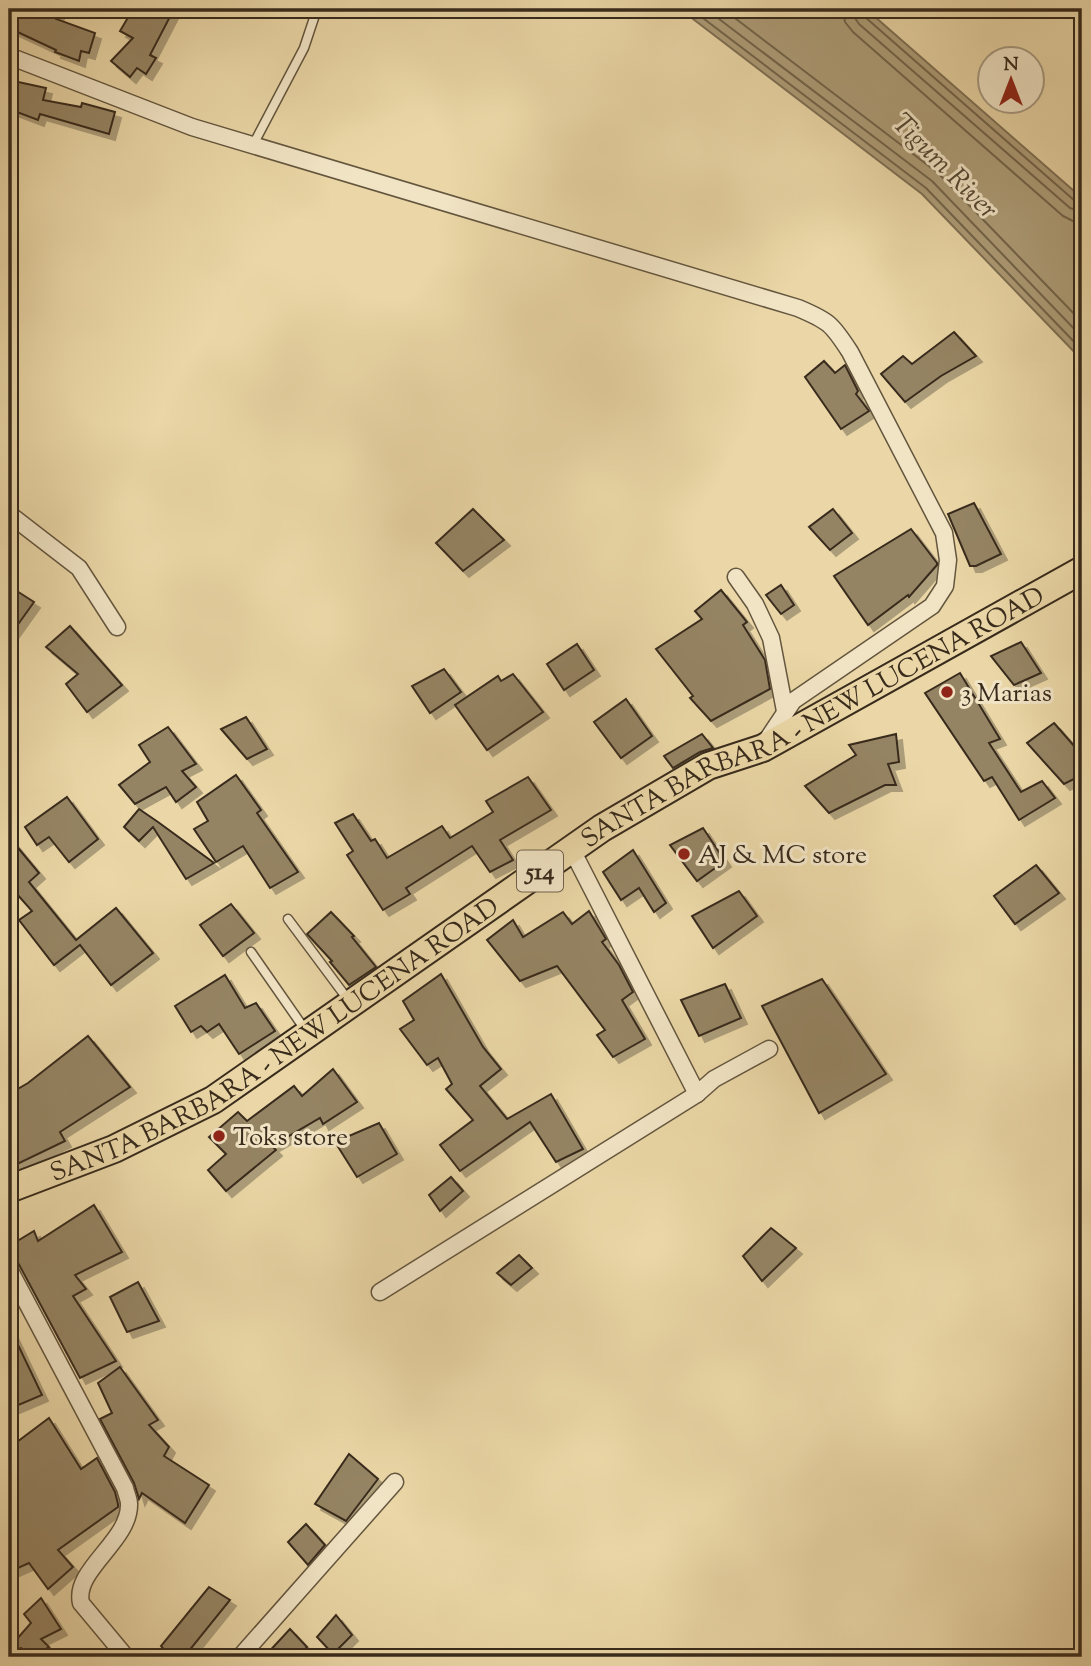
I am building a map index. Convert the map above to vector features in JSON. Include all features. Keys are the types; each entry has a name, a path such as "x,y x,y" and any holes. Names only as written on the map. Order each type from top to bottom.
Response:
{"main road":[{"name":"SANTA BARBARA - NEW LUCENA ROAD","path":"9,1189 114,1149 213,1100 602,828 708,766 763,748 1082,570"}],"street":[{"path":"9,56 192,128 798,308 824,319 833,326 944,533 948,560 946,586 932,606 793,701 763,748"},
{"path":"9,514 79,568 117,627"},
{"path":"736,577 755,604 771,638 785,711"},
{"path":"571,848 696,1094"},
{"path":"380,1292 696,1094 714,1079 769,1049"},
{"path":"9,1269 125,1488 130,1504 125,1525 79,1593 81,1603 126,1657"},
{"path":"240,1657 394,1482"}],"lane":[{"path":"253,145 304,48 317,9"},
{"path":"288,919 351,1004"},
{"path":"251,952 308,1034"}],"water":[{"name":"Tigum River","path":"680,9 866,9 976,105 976,116 988,116 1082,198 1082,360 922,194"}],"building":[{"path":"9,9 46,9 58,13 56,19 95,33 89,53 81,51 79,61 9,28"},
{"path":"133,9 174,9 150,55 156,58 146,74 137,68 130,77 111,61 133,38 120,31"},
{"path":"9,80 46,88 43,100 81,107 82,103 115,112 109,134 40,114 38,120 9,109"},
{"path":"954,332 976,356 941,376 905,402 881,374 903,356 912,364"},
{"path":"824,361 835,373 845,365 858,391 856,394 869,411 841,429 805,377"},
{"path":"974,503 1001,554 976,566 970,566 948,514"},
{"path":"473,509 504,540 463,571 436,543"},
{"path":"833,509 852,533 830,550 809,527"},
{"path":"911,529 937,565 909,597 908,595 868,625 834,576"},
{"path":"781,585 794,605 781,614 766,595"},
{"path":"9,586 34,602 9,637"},
{"path":"721,590 747,622 743,625 765,660 770,689 711,721 690,698 693,696 656,649 702,619 695,611"},
{"path":"70,626 122,685 87,712 66,684 78,674 46,647"},
{"path":"1021,642 1041,673 1014,685 991,656"},
{"path":"577,644 594,670 564,690 547,664"},
{"path":"444,669 461,692 430,713 412,686"},
{"path":"960,673 1000,739 989,743 1021,792 1042,781 1055,798 1019,820 992,777 984,781 925,693"},
{"path":"513,674 543,712 487,750 455,705 498,676 501,681"},
{"path":"626,699 652,736 621,758 594,722"},
{"path":"246,717 267,749 247,759 221,729"},
{"path":"1054,723 1082,755 1082,775 1064,784 1027,743"},
{"path":"168,727 196,764 182,771 196,787 176,802 166,787 135,804 119,785 150,762 139,745"},
{"path":"702,734 713,748 700,752 673,768 664,756"},
{"path":"896,734 899,762 888,764 896,785 885,785 829,813 805,786 856,755 849,745"},
{"path":"236,775 261,810 257,813 298,872 270,888 243,846 216,862 194,829 208,821 197,802"},
{"path":"528,777 551,810 500,840 513,860 490,872 472,846 406,888 410,894 383,910 347,855 353,851 335,823 353,814 371,841 375,839 387,858 442,826 450,838 493,812 486,801"},
{"path":"67,797 98,839 69,862 49,837 37,845 25,827"},
{"path":"139,809 214,863 186,879 153,827 139,841 124,827"},
{"path":"703,828 725,861 697,881 670,845"},
{"path":"9,837 39,873 29,882 76,940 116,908 153,953 111,985 80,945 54,965 19,920 32,911 9,885"},
{"path":"633,850 666,903 654,912 639,888 621,900 603,872"},
{"path":"1036,865 1059,893 1015,924 994,896"},
{"path":"739,891 757,916 713,948 692,916"},
{"path":"231,904 254,933 223,956 200,925"},
{"path":"589,911 606,939 602,942 619,965 633,992 622,1000 645,1039 613,1057 597,1035 605,1030 557,966 520,981 487,940 513,920 523,937 563,912 572,924"},
{"path":"331,912 354,936 352,937 376,967 349,985 330,962 332,961 307,934"},
{"path":"441,974 483,1047 501,1069 480,1086 507,1119 551,1094 583,1149 556,1162 530,1122 460,1171 440,1145 473,1120 446,1089 452,1084 438,1058 427,1065 400,1029 414,1020 403,1001"},
{"path":"225,975 245,1008 256,1003 275,1031 239,1054 219,1024 207,1032 201,1026 191,1032 175,1006"},
{"path":"822,979 886,1074 819,1113 762,1006"},
{"path":"725,984 741,1018 699,1036 681,1000"},
{"path":"88,1036 130,1087 60,1132 65,1141 9,1168 9,1094 28,1083"},
{"path":"333,1069 357,1102 323,1124 320,1118 272,1146 276,1150 226,1191 208,1170 226,1154 209,1137 238,1112 247,1121 294,1086 302,1096"},
{"path":"379,1123 397,1154 357,1177 335,1142"},
{"path":"451,1177 463,1191 440,1211 429,1195"},
{"path":"94,1205 122,1252 75,1275 86,1289 73,1296 116,1361 80,1378 9,1246 34,1231 38,1241"},
{"path":"771,1228 796,1248 762,1281 743,1256"},
{"path":"519,1255 532,1268 511,1285 497,1273"},
{"path":"138,1282 159,1321 127,1332 110,1297"},
{"path":"9,1326 42,1395 9,1409"},
{"path":"120,1367 158,1420 149,1425 169,1447 164,1456 209,1485 185,1523 142,1493 139,1499 134,1483 100,1419 112,1413 98,1383"},
{"path":"49,1418 81,1469 97,1458 115,1492 118,1507 58,1550 73,1567 48,1589 29,1563 9,1572 9,1448"},
{"path":"349,1454 378,1479 346,1521 315,1504"},
{"path":"306,1524 325,1545 308,1565 288,1542"},
{"path":"209,1587 230,1600 184,1657 170,1657 161,1646"},
{"path":"41,1598 61,1629 41,1639 49,1647 31,1657 21,1648 9,1654 9,1648 31,1623 24,1614"},
{"path":"336,1615 352,1635 333,1654 317,1637"},
{"path":"290,1629 307,1647 298,1657 264,1657"}],"place":[{"name":"3 Marias","path":"947,692"},
{"name":"AJ & MC store","path":"684,854"},
{"name":"Toks store","path":"219,1136"}]}
